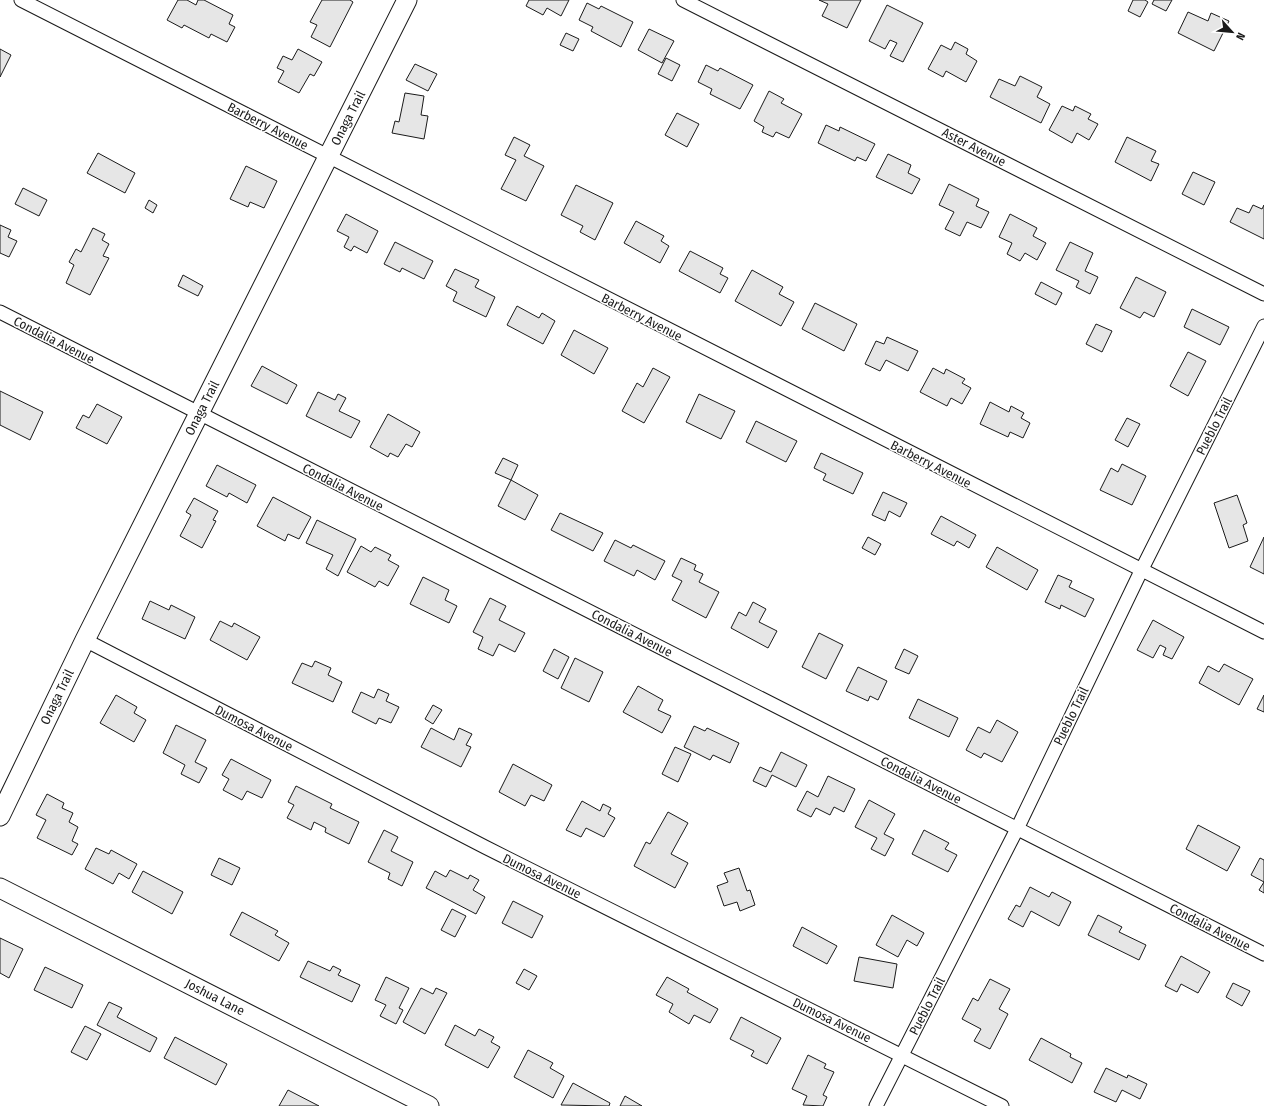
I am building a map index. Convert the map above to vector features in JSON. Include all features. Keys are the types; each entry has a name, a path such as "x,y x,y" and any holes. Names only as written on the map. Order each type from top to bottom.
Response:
{"street":[{"name":"Barberry Avenue","path":"22,0 1141,571 1264,632"},
{"name":"Onaga Trail","path":"0,816 85,640 407,0"},
{"name":"Aster Avenue","path":"683,0 1264,294"},
{"name":"Condalia Avenue","path":"0,312 1264,954"},
{"name":"Pueblo Trail","path":"876,1106 1017,829 1141,571 1264,326"},
{"name":"Dumosa Avenue","path":"85,640 485,847 1002,1106"},
{"name":"Joshua Lane","path":"0,888 429,1106"}],"building":[{"path":"178,0 187,0 196,5 198,0 204,0 233,15 229,24 235,27 227,42 211,34 209,38 184,25 182,28 167,20"},
{"path":"322,0 350,0 353,2 330,47 311,37 317,25 310,22"},
{"path":"529,0 569,0 561,16 547,8 543,15 526,6"},
{"path":"819,0 861,0 847,28 822,16 828,4"},
{"path":"1133,0 1145,0 1148,2 1140,17 1128,11"},
{"path":"1154,0 1172,0 1166,11 1152,4"},
{"path":"587,3 599,9 601,6 633,22 621,47 591,31 593,27 579,20"},
{"path":"887,5 923,23 903,62 890,56 897,43 890,40 885,49 869,41"},
{"path":"1188,12 1208,21 1211,13 1229,21 1214,51 1178,33"},
{"path":"649,29 674,41 662,63 638,50"},
{"path":"566,33 579,39 573,51 560,45"},
{"path":"955,42 968,49 966,54 977,61 966,82 946,71 943,77 928,69 941,45 951,50"},
{"path":"0,49 11,55 0,77"},
{"path":"298,49 322,62 314,76 310,74 299,93 278,82 284,71 277,68 283,56 292,60"},
{"path":"666,58 680,65 672,81 658,74"},
{"path":"415,64 437,74 428,91 406,80"},
{"path":"706,65 718,71 720,68 753,85 740,109 710,94 712,89 698,82"},
{"path":"1020,76 1042,87 1037,97 1050,104 1041,123 990,97 999,79 1015,86"},
{"path":"769,91 784,99 781,103 802,114 789,138 776,132 773,137 762,132 764,127 754,121"},
{"path":"405,93 424,96 421,115 428,116 424,139 392,133 395,121 399,122"},
{"path":"1062,106 1073,111 1075,106 1091,114 1088,119 1098,124 1089,140 1077,133 1072,143 1049,130"},
{"path":"677,113 699,124 687,147 665,135"},
{"path":"826,125 839,131 840,127 875,144 866,161 857,157 855,161 818,143"},
{"path":"514,137 530,145 524,156 544,166 526,201 501,189 516,160 505,155"},
{"path":"1127,137 1156,151 1151,161 1159,164 1151,181 1115,162"},
{"path":"98,153 135,173 125,193 87,173"},
{"path":"888,154 911,165 908,173 920,179 912,194 876,177"},
{"path":"246,166 277,181 264,208 250,202 248,207 230,199"},
{"path":"1193,172 1215,182 1204,205 1182,194"},
{"path":"949,184 979,199 976,206 989,212 981,228 967,222 960,236 945,229 954,212 939,205"},
{"path":"576,185 613,203 595,240 580,232 583,226 561,215"},
{"path":"23,188 47,200 39,216 15,204"},
{"path":"149,200 157,205 153,213 145,208"},
{"path":"1253,205 1262,209 1264,205 1264,239 1230,222 1237,208 1249,213"},
{"path":"346,214 378,231 367,253 354,246 351,251 344,247 349,237 337,231"},
{"path":"1010,214 1037,228 1033,236 1046,243 1037,260 1025,253 1020,261 1007,254 1012,243 999,237"},
{"path":"636,221 664,236 661,241 669,246 660,263 624,243"},
{"path":"0,225 11,230 8,237 17,241 9,257 0,253"},
{"path":"93,228 105,234 102,240 109,244 103,256 109,258 90,295 66,283 74,265 69,262 76,249 81,252"},
{"path":"395,242 433,261 424,279 402,268 400,272 384,264"},
{"path":"1070,242 1093,253 1085,271 1098,277 1090,294 1076,287 1079,281 1056,270"},
{"path":"690,251 723,268 720,274 728,278 720,293 679,271"},
{"path":"455,269 479,280 475,287 495,297 486,317 453,301 457,292 446,286"},
{"path":"752,270 783,287 779,294 794,302 781,326 735,301"},
{"path":"183,275 203,286 198,296 178,286"},
{"path":"1136,277 1166,292 1154,317 1144,312 1140,318 1120,308"},
{"path":"1041,282 1062,293 1056,305 1035,294"},
{"path":"815,303 857,324 844,351 802,329"},
{"path":"517,306 539,318 542,313 555,321 543,344 507,325"},
{"path":"1192,309 1229,327 1220,345 1184,327"},
{"path":"1096,324 1112,331 1102,352 1086,344"},
{"path":"574,330 608,348 594,374 561,355"},
{"path":"887,337 918,351 908,371 886,360 880,371 865,364 876,341 884,344"},
{"path":"1188,352 1206,361 1188,396 1170,386"},
{"path":"262,366 297,385 287,404 251,386"},
{"path":"653,368 670,377 644,423 622,411 637,383 643,387"},
{"path":"933,368 944,374 946,369 965,379 962,383 971,388 962,404 951,398 947,406 920,392"},
{"path":"0,391 43,412 30,440 0,425"},
{"path":"318,392 335,400 338,394 346,398 339,411 360,421 351,438 306,416"},
{"path":"699,394 735,411 721,439 686,422"},
{"path":"990,402 1009,412 1011,406 1024,413 1021,418 1030,423 1023,438 1010,432 1008,437 980,424"},
{"path":"97,404 122,417 107,444 76,428 83,415 89,418"},
{"path":"388,414 420,432 412,447 406,444 398,457 390,453 388,457 370,447"},
{"path":"1127,418 1140,424 1128,447 1115,440"},
{"path":"756,421 797,441 786,462 746,442"},
{"path":"821,453 863,473 853,494 823,480 826,474 814,468"},
{"path":"503,458 518,465 511,480 495,473"},
{"path":"1122,464 1146,476 1132,505 1100,490 1111,468 1118,472"},
{"path":"217,465 256,485 247,503 229,493 227,497 206,486"},
{"path":"511,480 538,495 525,520 498,506"},
{"path":"883,492 907,503 900,517 889,511 885,521 872,515"},
{"path":"1237,495 1247,523 1243,525 1248,541 1229,548 1214,503"},
{"path":"273,497 311,517 299,539 288,534 285,541 257,526"},
{"path":"194,498 218,511 213,520 216,521 202,548 180,536 191,515 186,512"},
{"path":"560,513 603,533 593,551 551,530"},
{"path":"941,516 976,535 969,548 957,541 954,546 931,534"},
{"path":"317,520 356,539 338,576 326,569 333,555 306,543"},
{"path":"868,537 881,544 875,555 862,548"},
{"path":"1264,537 1264,574 1250,567"},
{"path":"615,540 631,548 633,545 665,561 655,580 637,570 634,576 604,561"},
{"path":"361,546 371,552 375,547 391,555 388,560 399,566 388,586 379,581 375,587 347,572"},
{"path":"997,547 1038,570 1027,590 986,567"},
{"path":"681,558 696,565 694,570 703,574 699,582 719,592 706,618 672,600 682,581 672,576"},
{"path":"1058,575 1072,581 1069,587 1094,599 1085,617 1061,605 1060,609 1045,602"},
{"path":"423,577 449,590 445,600 457,606 449,623 410,604"},
{"path":"490,598 506,606 499,620 525,633 515,652 499,644 493,656 478,649 483,637 473,632"},
{"path":"150,601 169,610 171,605 195,617 185,639 142,619"},
{"path":"753,602 766,609 759,622 777,631 768,648 731,628 739,612 746,616"},
{"path":"1153,620 1184,637 1172,659 1163,655 1166,648 1160,645 1153,658 1137,650"},
{"path":"220,621 232,627 234,623 260,637 247,660 210,640"},
{"path":"819,633 843,645 826,679 802,667"},
{"path":"554,649 569,657 558,679 543,671"},
{"path":"904,649 918,656 909,674 895,668"},
{"path":"575,658 603,672 589,702 561,688"},
{"path":"315,661 331,668 328,675 342,682 333,702 292,683 302,663 312,667"},
{"path":"1224,664 1253,679 1239,705 1199,683 1208,666 1219,672"},
{"path":"858,667 887,681 878,700 870,696 868,701 846,691"},
{"path":"638,686 663,700 658,710 671,716 662,733 623,712"},
{"path":"378,689 389,694 386,701 399,707 391,723 379,718 376,724 352,712 361,692 374,698"},
{"path":"116,695 137,707 134,713 146,720 134,742 100,723"},
{"path":"1264,695 1264,712 1257,709"},
{"path":"918,699 958,718 949,737 909,718"},
{"path":"433,705 442,710 433,724 425,719"},
{"path":"997,720 1018,732 1002,762 984,753 981,758 966,750 978,727 990,733"},
{"path":"176,725 206,740 195,762 207,768 199,783 181,774 185,765 163,753"},
{"path":"694,726 705,731 707,728 739,743 730,763 713,755 710,760 684,747"},
{"path":"431,728 454,740 459,728 472,734 466,745 471,747 461,767 421,747"},
{"path":"675,747 691,754 678,782 662,774"},
{"path":"781,752 807,765 796,787 772,775 766,787 753,781 760,767 771,772"},
{"path":"231,759 271,780 262,798 247,791 242,800 223,790 229,779 222,775"},
{"path":"513,764 552,785 544,801 531,795 525,806 499,792"},
{"path":"828,776 855,789 844,812 834,807 830,815 816,808 811,817 797,810 807,791 818,797"},
{"path":"296,786 332,804 330,808 359,822 349,844 325,832 326,828 314,822 311,830 287,818 294,805 288,802"},
{"path":"47,794 64,803 62,808 73,813 69,822 78,827 72,841 78,844 72,855 37,838 46,820 36,815"},
{"path":"869,800 895,814 884,834 894,839 885,856 871,849 877,838 855,827"},
{"path":"582,801 600,811 603,804 611,808 608,814 615,818 604,837 586,828 581,837 566,830"},
{"path":"668,812 688,823 671,854 688,863 675,888 634,866 646,842 650,844"},
{"path":"1198,825 1240,847 1227,871 1186,849"},
{"path":"384,830 398,837 391,851 413,862 402,886 388,879 390,873 368,862"},
{"path":"924,830 949,843 945,849 957,855 948,872 912,854"},
{"path":"96,848 109,854 111,850 137,864 129,879 119,873 113,884 85,869"},
{"path":"219,858 240,868 232,885 211,875"},
{"path":"1260,858 1264,860 1264,882 1251,875"},
{"path":"739,868 747,891 750,890 755,905 740,911 737,902 724,906 717,886 728,882 724,873"},
{"path":"450,870 468,879 470,875 479,880 473,890 485,897 476,914 426,888 435,871 446,877"},
{"path":"143,871 183,892 172,914 132,892"},
{"path":"1264,882 1264,893 1259,890"},
{"path":"1030,887 1049,897 1052,892 1071,902 1059,926 1031,911 1023,927 1008,919 1016,905 1020,907"},
{"path":"513,901 543,916 532,938 502,923"},
{"path":"452,909 466,916 455,937 441,930"},
{"path":"242,912 278,931 275,935 289,943 279,961 230,935"},
{"path":"892,915 924,933 917,946 907,940 898,957 876,945"},
{"path":"1098,915 1122,927 1119,932 1146,945 1139,960 1088,935"},
{"path":"802,927 837,946 827,964 793,946"},
{"path":"0,938 23,949 9,978 0,973"},
{"path":"1181,956 1210,972 1198,993 1181,984 1177,992 1165,986"},
{"path":"859,957 897,964 893,988 854,981"},
{"path":"308,961 330,971 333,966 341,970 338,975 360,985 352,1002 300,977"},
{"path":"45,967 83,985 72,1008 34,990"},
{"path":"524,969 537,976 529,990 516,983"},
{"path":"386,977 409,988 399,1008 403,1010 396,1024 380,1016 386,1005 375,1000"},
{"path":"667,977 689,989 687,992 718,1009 710,1023 694,1015 689,1024 669,1012 673,1004 656,995"},
{"path":"990,979 1010,989 999,1009 1008,1014 990,1049 974,1041 981,1029 962,1019 973,998 978,1001"},
{"path":"1233,983 1250,991 1242,1006 1226,997"},
{"path":"421,988 433,994 436,988 447,993 425,1034 403,1022"},
{"path":"109,1002 122,1008 117,1017 157,1038 150,1052 97,1025"},
{"path":"741,1017 781,1038 767,1064 751,1056 754,1051 730,1039"},
{"path":"455,1025 475,1036 479,1029 494,1037 491,1042 500,1047 488,1068 445,1045"},
{"path":"85,1026 101,1034 87,1060 71,1052"},
{"path":"175,1037 227,1064 216,1085 164,1058"},
{"path":"1041,1038 1071,1054 1070,1057 1082,1063 1072,1083 1029,1060"},
{"path":"528,1050 553,1063 550,1068 564,1076 553,1098 514,1077"},
{"path":"808,1055 826,1064 824,1068 834,1072 823,1095 827,1097 823,1106 803,1105 807,1096 792,1089"},
{"path":"1106,1068 1127,1078 1128,1075 1147,1084 1140,1099 1122,1090 1116,1102 1094,1092"},
{"path":"573,1083 610,1103 609,1106 561,1105"},
{"path":"288,1090 319,1106 279,1106"},
{"path":"625,1096 642,1106 620,1106"}]}
